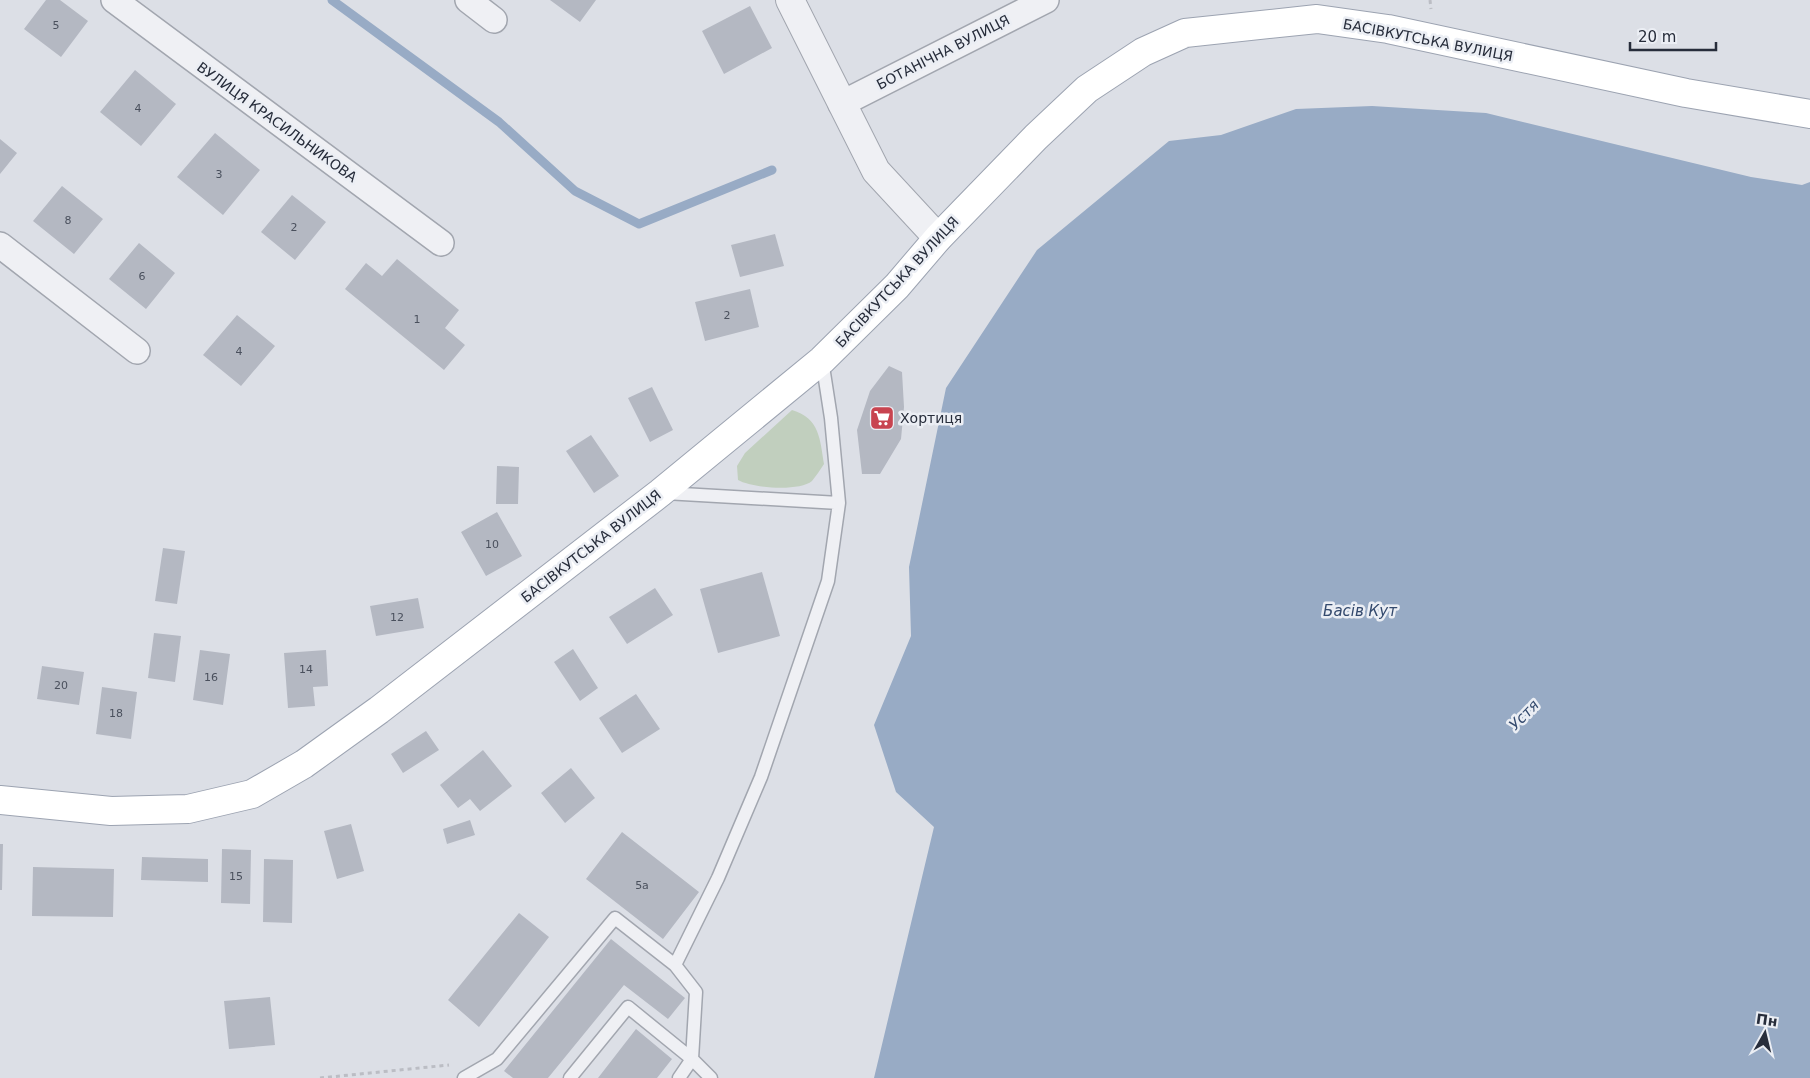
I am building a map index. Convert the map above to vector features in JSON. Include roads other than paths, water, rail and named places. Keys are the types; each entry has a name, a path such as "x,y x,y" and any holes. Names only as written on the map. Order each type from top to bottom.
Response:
{"main road":[{"name":"БАСІВКУТСЬКА ВУЛИЦЯ","path":"0,800 111,811 188,809 252,794 304,764 379,710 660,493 822,360 897,286 938,238 1036,137 1087,89 1144,52 1185,33 1317,20 1388,29 1686,94 1810,114"}],"street":[{"name":"ВУЛИЦЯ КРАСИЛЬНИКОВА","path":"114,0 441,243"},
{"path":"468,0 494,20"},
{"path":"790,0 876,171 938,238"},
{"name":"БОТАНІЧНА ВУЛИЦЯ","path":"841,104 1046,0"},
{"path":"0,244 137,352"}],"lane":[{"path":"676,965 718,878 761,777 828,581 839,503 831,418 822,360"},
{"path":"660,493 839,503"},
{"path":"464,1078 497,1059 615,918 676,965 696,992 692,1059 679,1078"},
{"path":"570,1078 628,1007 692,1059 711,1078"}],"water":[{"name":"Басів Кут","path":"1372,106 1486,113 1751,177 1802,185 1810,182 1810,1078 874,1078 934,827 896,792 874,725 911,636 909,567 946,388 1037,250 1169,141 1221,135 1296,109"}],"waterway":[{"path":"332,0 499,122 575,191 639,224 772,170"}],"place":[{"name":"Хортиця","path":"882,418"}],"water label":[{"name":"Устя","path":"1524,715"}]}
